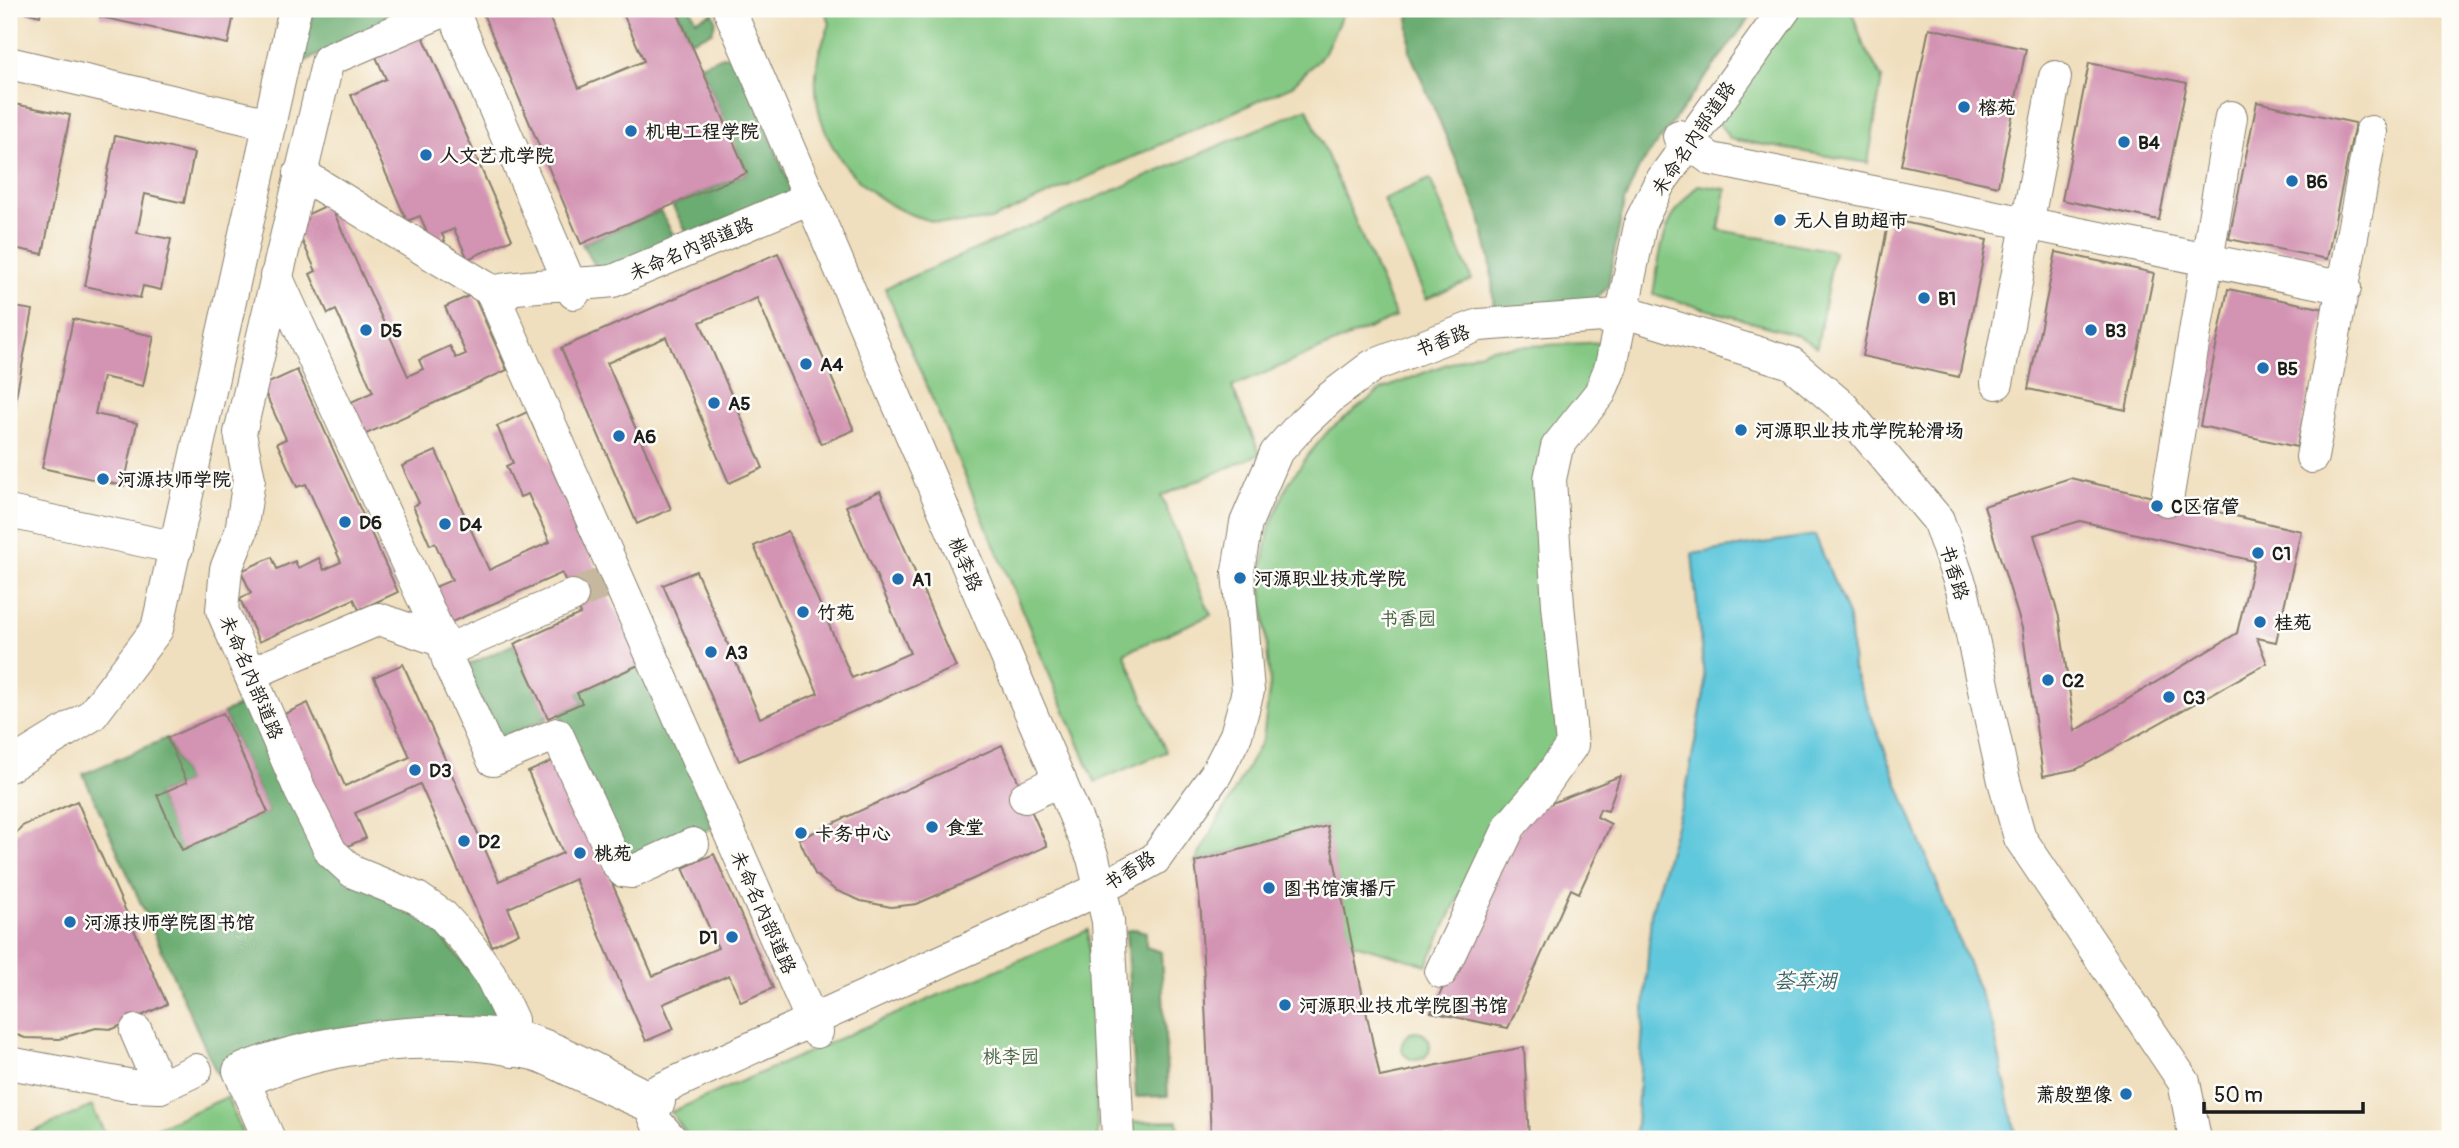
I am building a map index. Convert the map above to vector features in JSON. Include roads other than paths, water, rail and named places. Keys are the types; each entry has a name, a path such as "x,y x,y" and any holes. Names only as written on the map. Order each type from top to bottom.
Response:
{"street":[{"path":"265,122 284,9"},
{"path":"9,766 92,715 157,629 171,547 265,122 295,9"},
{"name":"未命名内部道路","path":"513,1045 512,1020 490,974 443,916 417,898 353,872 331,852 222,610 226,569 241,532 249,479 240,433 328,60 450,9 572,289"},
{"name":"桃李路","path":"718,9 807,204"},
{"name":"桃李路","path":"729,9 1044,788 1108,920 1118,1139"},
{"name":"未命名内部道路","path":"1683,140 1767,9"},
{"name":"未命名内部道路","path":"1441,972 1510,826 1540,792 1573,745 1558,605 1550,480 1557,447 1600,393 1611,366 1634,212 1652,175 1683,140 1785,9"},
{"path":"9,64 265,122"},
{"path":"1997,383 2054,77"},
{"path":"2167,500 2231,117"},
{"path":"2312,457 2345,288 2371,132"},
{"path":"1683,140 1712,159 2345,288"},
{"path":"300,173 497,295"},
{"name":"未命名内部道路","path":"807,204 613,281 548,292 497,295 617,583 817,1025"},
{"path":"274,284 493,760 552,733 560,736 616,862 623,871 632,872 692,844"},
{"name":"书香路","path":"1617,322 1631,314 1791,363 1843,407 1938,520 1962,589 2004,781 2020,838 2184,1082 2195,1139"},
{"name":"书香路","path":"653,1099 1161,867 1223,782 1243,738 1255,694 1245,574 1252,526 1285,458 1309,430 1377,373 1482,332 1633,322 1784,372 1834,413 1928,525 1952,594 1992,786 2009,843 2169,1086 2182,1139"},
{"path":"9,512 171,547"},
{"path":"9,754 81,710 144,626 171,547"},
{"path":"253,680 379,619 459,657 574,601"},
{"name":"桃李路","path":"1097,896 1107,1139"},
{"path":"136,1031 160,1087"},
{"path":"269,1139 239,1071 255,1064 338,1042 446,1033 513,1045 539,1043 653,1099 682,1139"},
{"path":"9,1063 133,1086 160,1087 196,1070"},
{"path":"653,1099 657,1123 671,1139"}],"water":[{"name":"荟萃湖","path":"1815,535 1849,618 1853,669 1993,1027 2017,1139 1635,1139 1651,913 1686,790 1705,688 1692,554"}],"tunnel":[{"path":"572,596 603,583"}],"place":[{"name":"榕苑","path":"1964,107"},
{"name":"机电工程学院","path":"631,131"},
{"name":"B4","path":"2124,142"},
{"name":"人文艺术学院","path":"426,155"},
{"name":"B6","path":"2292,181"},
{"name":"无人自助超市","path":"1780,220"},
{"name":"B1","path":"1924,298"},
{"name":"D5","path":"366,330"},
{"name":"B3","path":"2091,330"},
{"name":"A4","path":"806,364"},
{"name":"B5","path":"2263,368"},
{"name":"A5","path":"714,403"},
{"name":"河源职业技术学院轮滑场","path":"1741,430"},
{"name":"A6","path":"619,436"},
{"name":"河源技师学院","path":"103,479"},
{"name":"C区宿管","path":"2157,506"},
{"name":"D6","path":"345,522"},
{"name":"D4","path":"445,524"},
{"name":"C1","path":"2258,553"},
{"name":"河源职业技术学院","path":"1240,578"},
{"name":"A1","path":"898,579"},
{"name":"竹苑","path":"803,612"},
{"name":"桂苑","path":"2260,622"},
{"name":"A3","path":"711,652"},
{"name":"C2","path":"2048,680"},
{"name":"C3","path":"2169,697"},
{"name":"D3","path":"415,770"},
{"name":"食堂","path":"932,827"},
{"name":"卡务中心","path":"801,833"},
{"name":"D2","path":"464,841"},
{"name":"桃苑","path":"580,853"},
{"name":"图书馆演播厅","path":"1269,888"},
{"name":"河源技师学院图书馆","path":"70,922"},
{"name":"D1","path":"732,937"},
{"name":"河源职业技术学院图书馆","path":"1285,1005"},
{"name":"萧殷塑像","path":"2126,1094"}],"park label":[{"name":"书香园","path":"1408,618"},
{"name":"桃李园","path":"1011,1056"}]}
